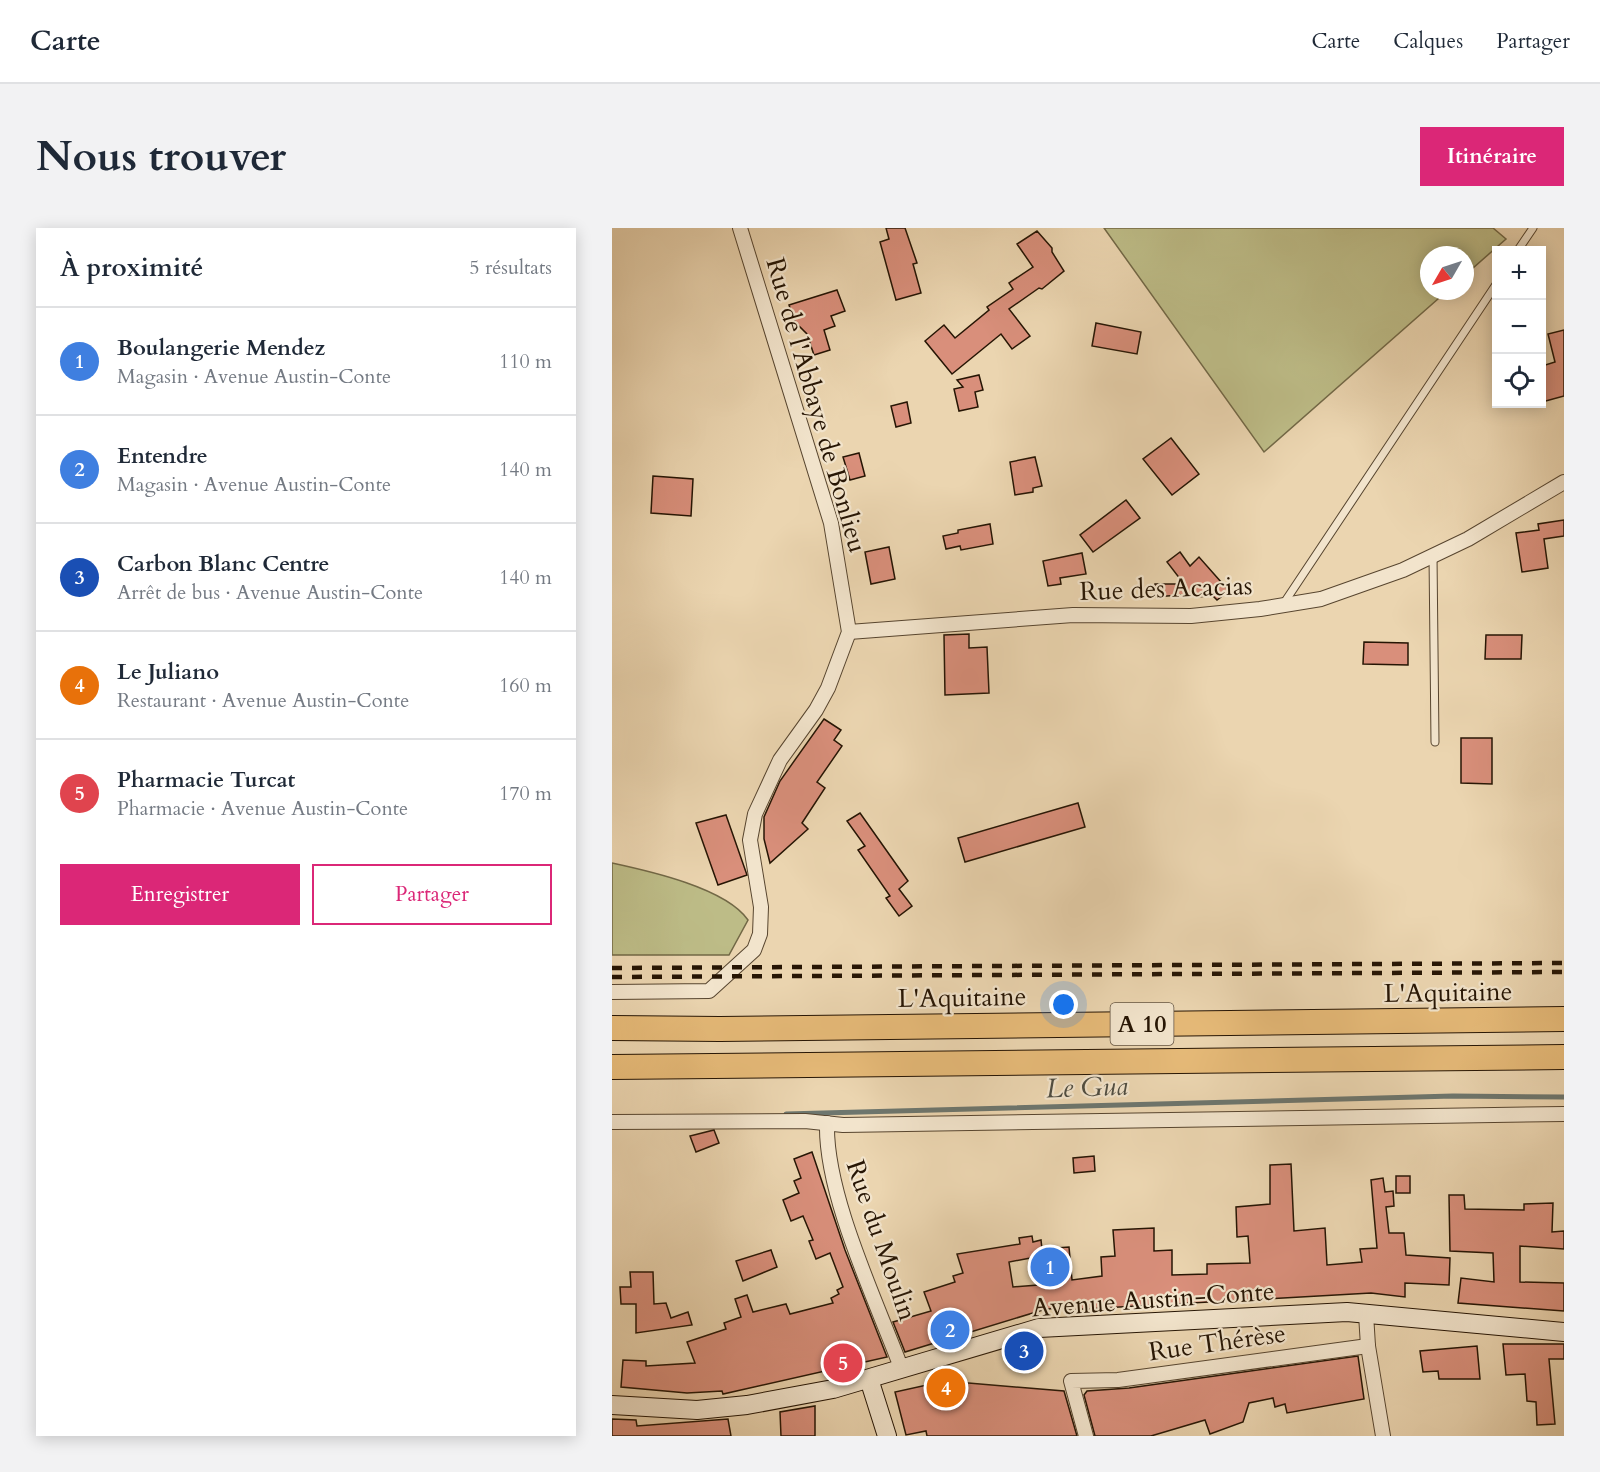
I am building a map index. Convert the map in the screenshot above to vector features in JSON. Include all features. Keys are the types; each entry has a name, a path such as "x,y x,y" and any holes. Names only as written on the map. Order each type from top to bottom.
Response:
{"highway":[{"name":"L'Aquitaine","path":"612,1028 720,1029 1564,1019"},
{"name":"A 10","path":"612,1067 1564,1057"}],"main road":[{"name":"Avenue Austin-Conte","path":"612,1405 697,1410 737,1406 832,1389 1040,1328 1347,1312 1564,1332"},
{"path":"869,1379 887,1436"}],"street":[{"name":"Rue de l'Abbaye de Bonlieu","path":"612,993 708,991 754,950 762,921 750,840 755,814 780,760 816,710 828,688 849,632 831,523 740,228"},
{"name":"Rue des Acacias","path":"849,632 1073,615 1191,616 1321,599 1403,570 1433,556 1468,539 1564,482"},
{"path":"612,1122 843,1125 1564,1114"},
{"name":"Rue du Moulin","path":"827,1123 830,1166 850,1232 902,1370"},
{"path":"1366,1314 1368,1346 1383,1436"},
{"name":"Rue Thérèse","path":"1086,1436 1071,1381 1118,1380 1368,1346"}],"lane":[{"path":"1521,246 1533,228"},
{"path":"1283,605 1492,291"},
{"path":"1433,556 1436,742"}],"shaded area":[{"path":"1104,228 1493,228 1506,239 1498,246 1492,246 1492,251 1474,267 1474,246 1420,246 1420,300 1437,300 1264,452"},
{"path":"612,863 686,882 723,899 737,909 748,920 729,955 612,955"}],"building":[{"path":"886,228 905,228 917,263 913,264 921,293 896,300 880,242 889,239"},
{"path":"1037,231 1052,248 1052,252 1064,271 1042,289 1039,288 1009,309 1030,336 1012,349 1001,334 952,374 925,341 944,325 955,338 989,310 987,307 1013,289 1009,283 1033,267 1017,244"},
{"path":"837,290 845,311 831,316 835,326 824,330 830,350 814,355 807,334 795,322 789,305"},
{"path":"1096,323 1141,332 1137,354 1092,346"},
{"path":"1564,330 1564,396 1546,401 1546,365 1555,362 1548,334"},
{"path":"979,375 983,390 975,392 978,407 959,411 954,389 963,387 957,380"},
{"path":"907,402 911,423 896,427 891,406"},
{"path":"1171,438 1199,474 1172,495 1143,459"},
{"path":"859,453 865,476 850,480 843,457"},
{"path":"1035,457 1042,486 1033,488 1033,492 1015,495 1010,462"},
{"path":"653,476 693,479 691,516 651,513"},
{"path":"1126,500 1140,518 1093,552 1080,535"},
{"path":"1564,520 1564,536 1544,539 1548,568 1522,572 1516,533 1539,530 1538,524"},
{"path":"990,524 993,544 961,550 960,546 946,549 943,536 958,533 958,530"},
{"path":"889,547 895,579 871,584 865,552"},
{"path":"1180,552 1190,566 1199,557 1229,591 1217,600 1213,596 1194,597 1192,594 1155,597 1155,584 1184,584 1167,562"},
{"path":"1082,553 1086,574 1060,578 1061,584 1048,586 1043,561"},
{"path":"969,634 969,648 987,647 989,693 945,695 944,635"},
{"path":"1486,635 1522,635 1521,659 1485,659"},
{"path":"1364,642 1408,643 1408,665 1363,664"},
{"path":"824,719 841,730 834,740 842,746 817,782 825,788 802,823 808,829 770,863 764,839 764,817 780,781"},
{"path":"1461,738 1492,738 1492,784 1461,783"},
{"path":"1078,803 1085,827 965,862 958,838"},
{"path":"860,813 908,881 899,889 912,906 899,916 886,898 890,896 858,850 865,846 847,821"},
{"path":"726,815 747,875 718,885 696,823"},
{"path":"714,1130 719,1143 696,1152 690,1136"},
{"path":"812,1152 845,1250 887,1357 723,1394 722,1391 687,1393 621,1387 623,1360 646,1361 646,1366 695,1363 687,1342 726,1329 724,1323 741,1317 735,1299 747,1295 753,1312 786,1304 790,1314 833,1303 831,1298 839,1294 837,1290 843,1287 830,1253 816,1259 809,1241 813,1240 803,1216 791,1221 783,1200 799,1193 794,1181 801,1178 794,1159"},
{"path":"1094,1156 1095,1171 1074,1173 1073,1158"},
{"path":"1291,1164 1294,1231 1325,1228 1327,1265 1362,1262 1360,1249 1377,1248 1371,1180 1383,1178 1385,1192 1393,1191 1394,1206 1386,1207 1389,1233 1404,1233 1406,1255 1450,1258 1449,1285 1405,1283 1405,1297 1371,1293 1066,1310 1066,1308 1046,1309 905,1352 893,1322 931,1311 924,1292 955,1282 953,1276 963,1273 957,1254 1020,1244 1019,1238 1032,1236 1033,1242 1041,1240 1042,1249 1069,1247 1072,1280 1102,1276 1101,1257 1115,1256 1113,1230 1154,1228 1154,1251 1172,1250 1172,1275 1207,1274 1207,1264 1250,1263 1248,1236 1237,1237 1236,1207 1270,1204 1270,1165","holes":["1036,1257 1038,1285 1013,1287 1009,1262"]},
{"path":"1396,1176 1410,1176 1410,1193 1396,1193"},
{"path":"1449,1195 1464,1195 1465,1209 1524,1210 1524,1204 1553,1203 1552,1232 1564,1231 1564,1249 1520,1246 1520,1282 1564,1283 1564,1311 1458,1303 1461,1278 1494,1282 1493,1253 1450,1251"},
{"path":"771,1250 777,1267 743,1281 736,1261"},
{"path":"630,1272 653,1272 654,1304 666,1303 671,1318 688,1312 692,1325 636,1333 636,1304 621,1304 620,1287 631,1287"},
{"path":"1503,1344 1564,1344 1564,1359 1549,1359 1555,1424 1537,1425 1536,1402 1527,1401 1525,1374 1506,1375"},
{"path":"1477,1346 1480,1379 1439,1379 1438,1371 1423,1372 1420,1351"},
{"path":"1358,1356 1364,1399 1287,1413 1285,1404 1275,1407 1273,1398 1249,1403 1243,1422 1210,1434 1205,1420 1151,1436 1095,1436 1084,1395 1087,1391 1129,1388"},
{"path":"945,1381 1064,1391 1077,1436 927,1436 926,1431 906,1435 895,1392"},
{"path":"815,1406 815,1436 781,1436 780,1412"},
{"path":"612,1419 636,1420 637,1426 728,1419 731,1436 612,1436"}],"waterway":[{"name":"Le Gua","path":"786,1114 1453,1096 1564,1097"}],"railway":[{"path":"612,968 1564,963"},
{"path":"612,977 1564,972"}],"place":[{"name":"Boulangerie Mendez","path":"1050,1267"},
{"name":"Entendre","path":"950,1330"},
{"name":"Carbon Blanc Centre","path":"1024,1351"},
{"name":"Pharmacie Turcat","path":"843,1363"},
{"name":"Le Juliano","path":"946,1388"}]}
